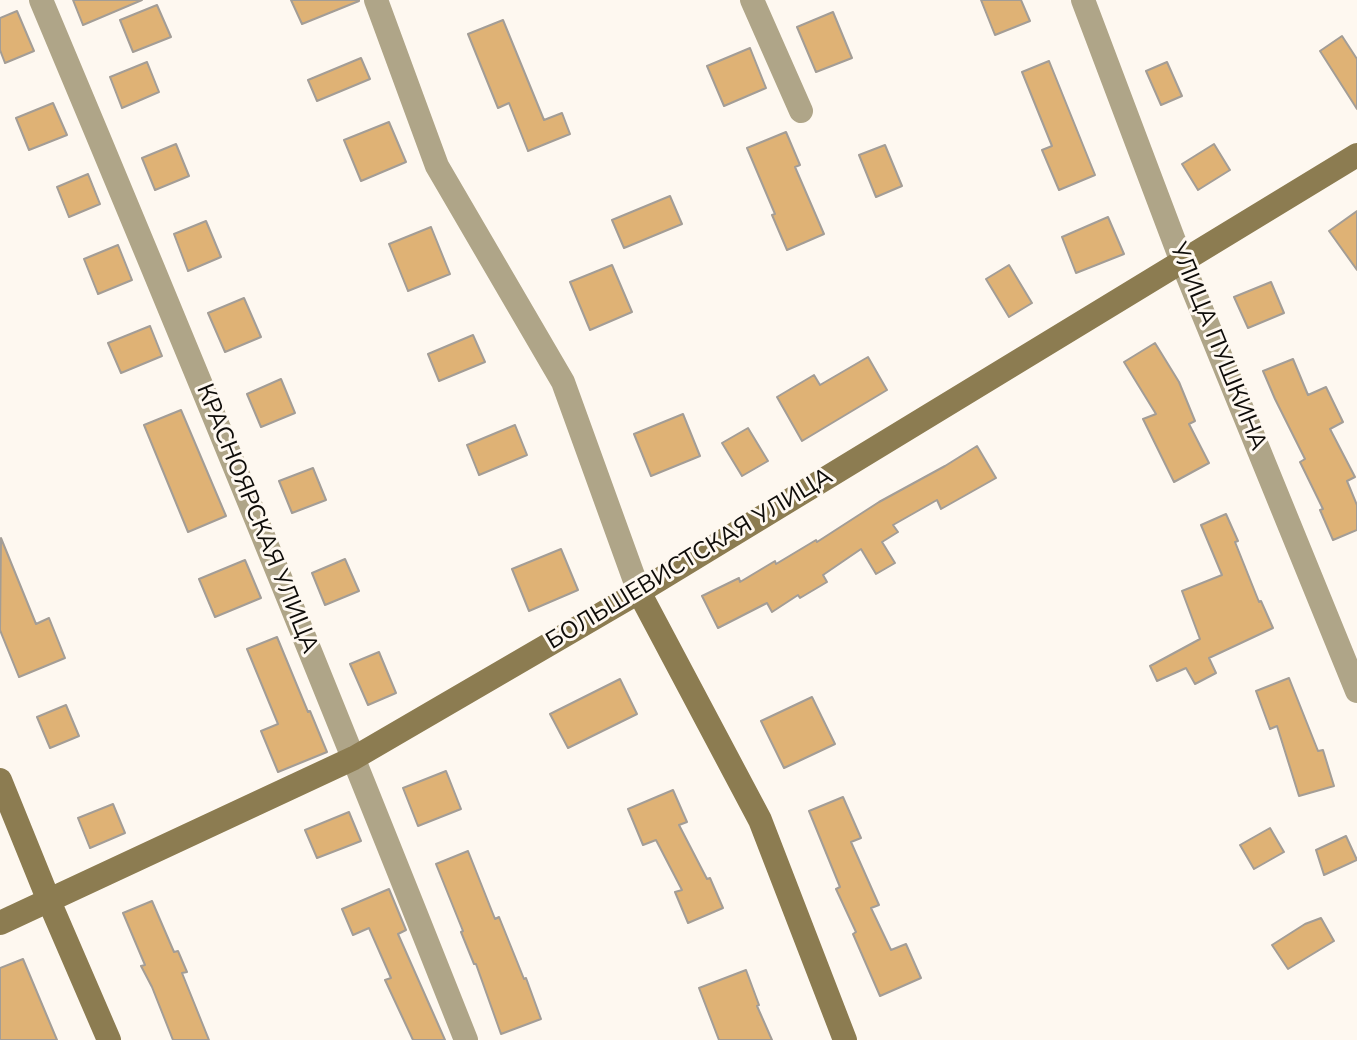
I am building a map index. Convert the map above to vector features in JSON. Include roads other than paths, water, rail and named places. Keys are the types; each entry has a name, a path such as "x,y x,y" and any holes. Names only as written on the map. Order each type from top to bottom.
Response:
{"street":[{"name":"КРАСНОЯРСКАЯ УЛИЦА","path":"41,0 354,758 466,1040"},
{"path":"376,0 437,166 563,382 639,592 760,820 845,1040"},
{"path":"752,0 801,111"},
{"name":"УЛИЦА ПУШКИНА","path":"1083,0 1182,262 1357,691"},
{"name":"БОЛЬШЕВИСТСКАЯ УЛИЦА","path":"0,923 354,758 639,592 1357,155"},
{"path":"0,780 109,1040"}]}
